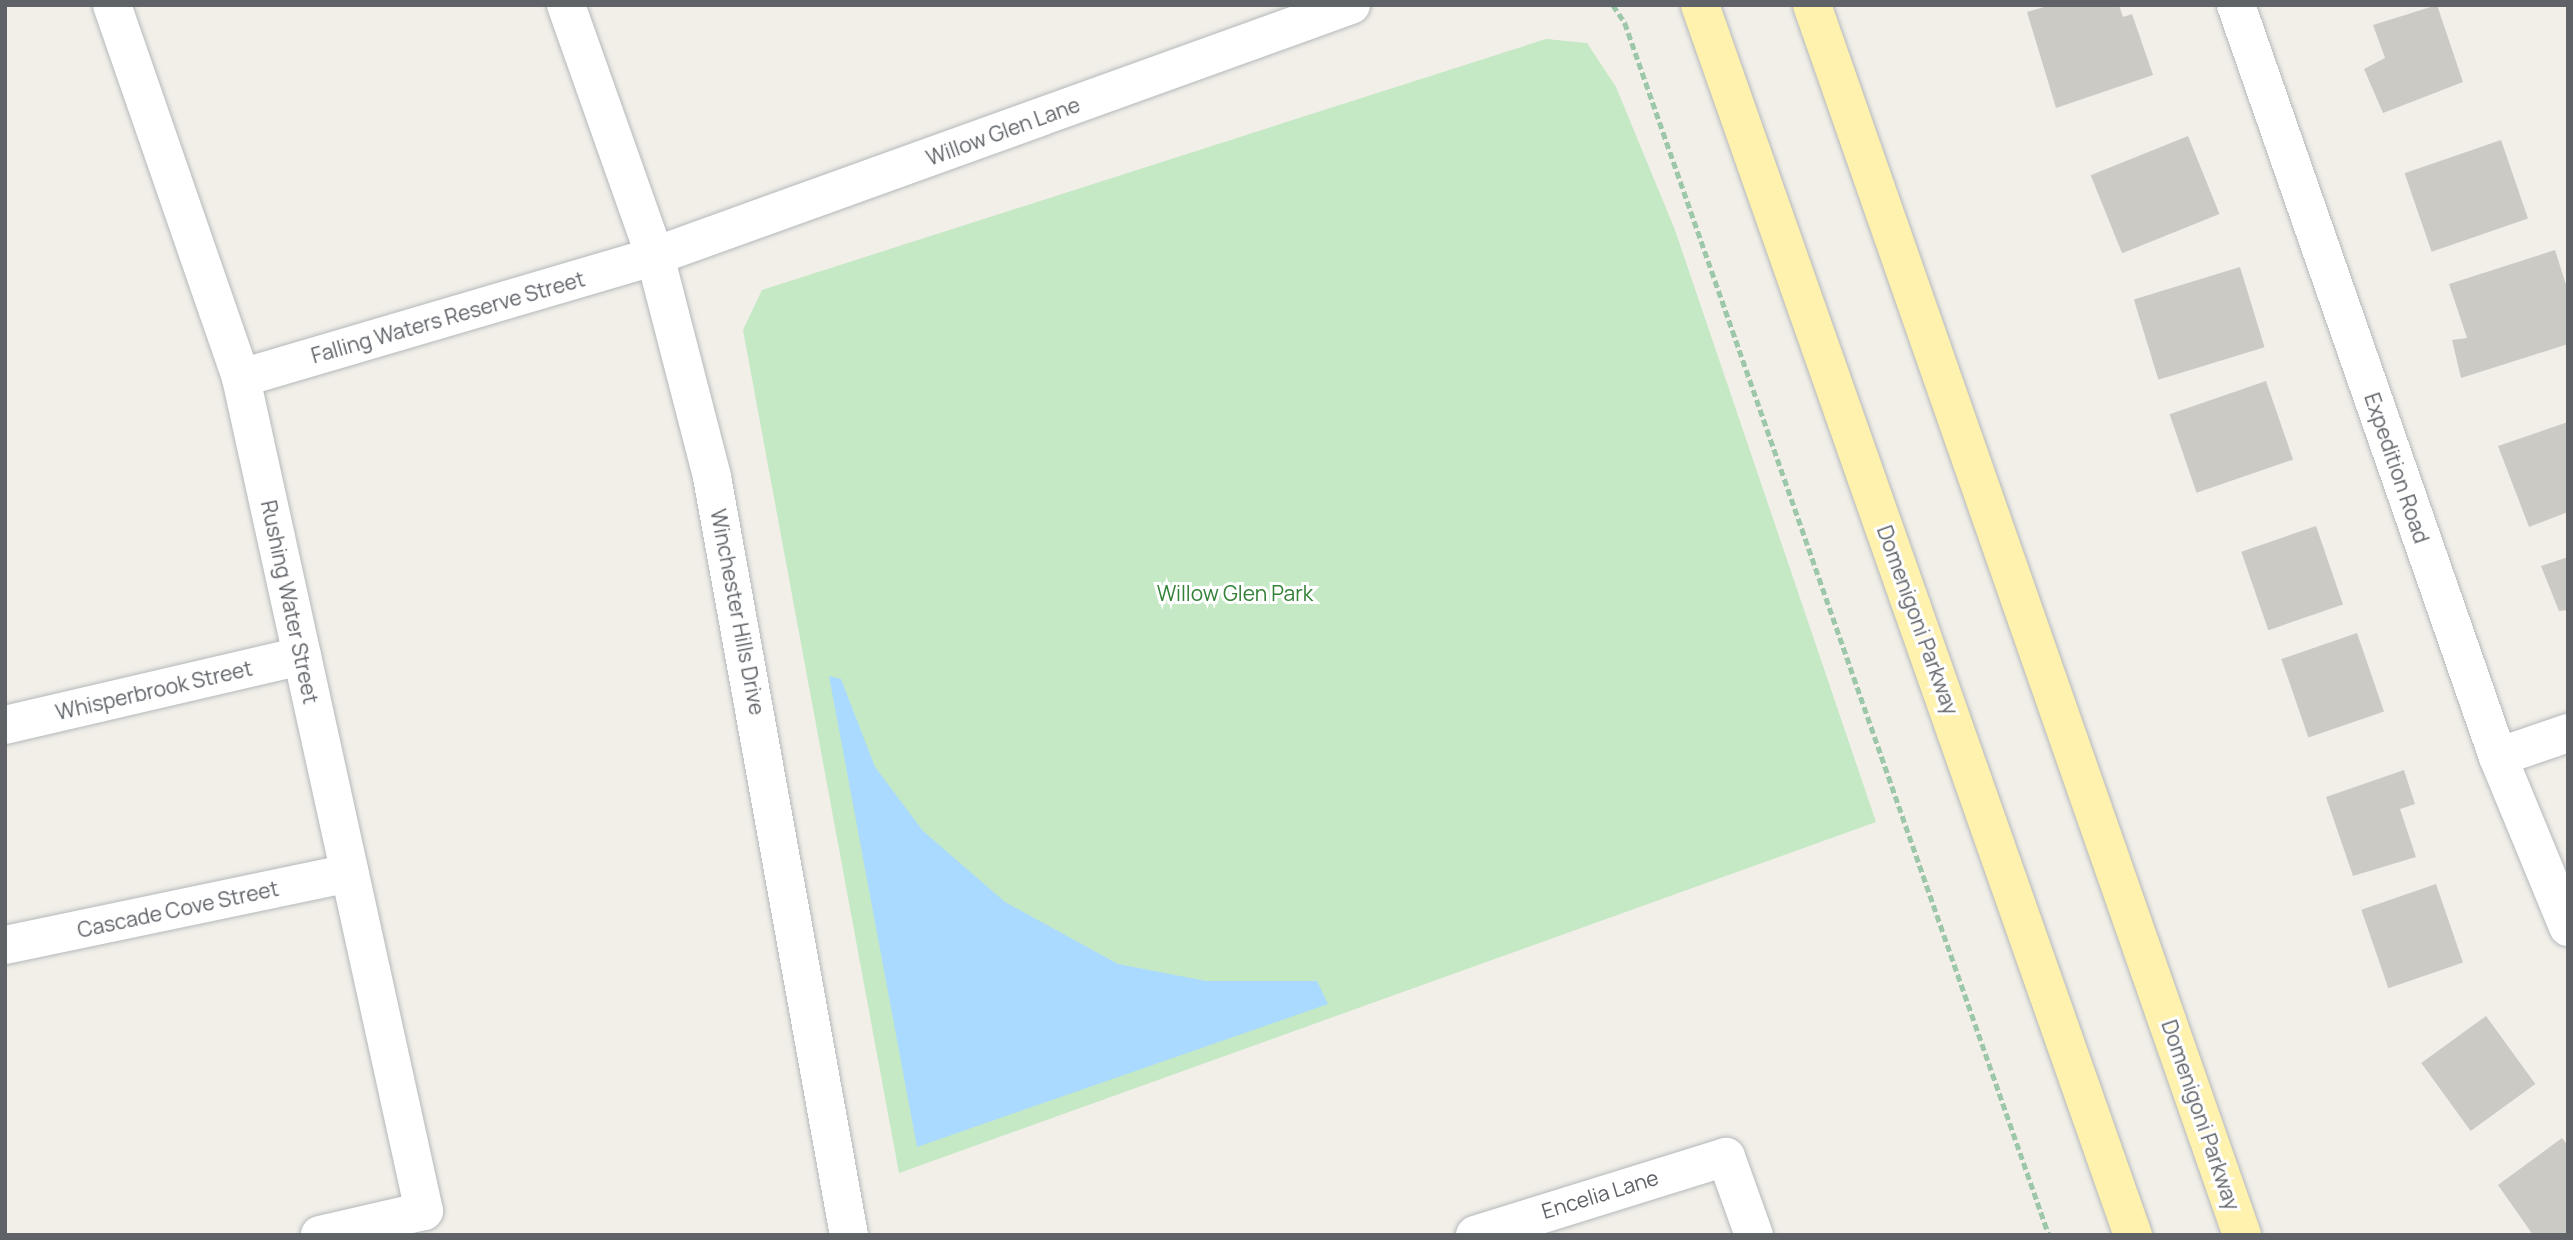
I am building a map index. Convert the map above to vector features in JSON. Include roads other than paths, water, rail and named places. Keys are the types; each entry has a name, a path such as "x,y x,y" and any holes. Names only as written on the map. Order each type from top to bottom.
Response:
{"main road":[{"name":"Domenigoni Parkway","path":"1700,5 2133,1235"},
{"name":"Domenigoni Parkway","path":"1812,5 2242,1235"}],"street":[{"name":"Rushing Water Street","path":"111,5 242,378 424,1211 320,1235"},
{"name":"Winchester Hills Drive","path":"566,5 654,256 727,552 849,1235"},
{"name":"Willow Glen Lane","path":"654,256 1351,5"},
{"name":"Expedition Road","path":"2236,5 2498,757 2568,927"},
{"name":"Falling Waters Reserve Street","path":"242,378 654,256"},
{"name":"Whisperbrook Street","path":"5,724 302,656"},
{"path":"2498,757 2568,733"},
{"name":"Cascade Cove Street","path":"5,945 350,873"},
{"name":"Encelia Lane","path":"1475,1235 1726,1157 1754,1235"}],"water":[{"path":"829,676 841,679 875,767 923,831 1005,902 1118,964 1206,981 1317,981 1328,1004 917,1147"}],"park label":[{"name":"Willow Glen Park","path":"1235,593"}]}
